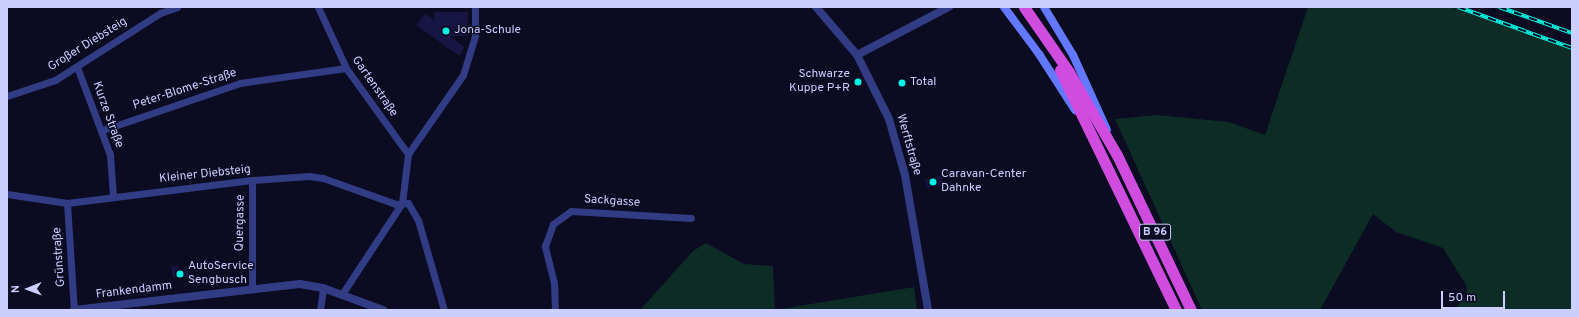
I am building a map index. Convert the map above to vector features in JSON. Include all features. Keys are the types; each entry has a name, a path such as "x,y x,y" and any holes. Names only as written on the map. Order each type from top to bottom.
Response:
{"highway":[{"name":"B 96","path":"1024,7 1069,72 1117,155 1191,310"},
{"name":"B 96","path":"1039,28 1086,129 1176,310"}],"main road":[{"path":"1004,7 1039,54 1086,129"},
{"path":"1044,7 1073,55 1117,155"}],"street":[{"name":"Großer Diebsteig","path":"7,96 55,80 160,13 177,7"},
{"name":"Gartenstraße","path":"318,7 346,68 408,154"},
{"path":"342,294 402,203 408,154 463,75 475,36 475,7"},
{"name":"Werftstraße","path":"816,7 857,55 886,112 899,148 928,310"},
{"path":"857,55 949,7"},
{"name":"Kurze Straße","path":"77,67 103,130 110,155 113,196"},
{"name":"Peter-Blome-Straße","path":"103,130 240,83 346,68"},
{"name":"Kleiner Diebsteig","path":"7,194 67,203 113,196 252,180 316,177 396,204 402,203"},
{"name":"Quergasse","path":"252,180 252,289"},
{"name":"Grünstraße","path":"67,203 74,310"},
{"path":"402,203 408,203 418,220 444,310"},
{"name":"Sackgasse","path":"555,310 554,283 545,246 553,224 571,211 691,218"},
{"name":"Frankendamm","path":"74,310 300,284 323,288 384,310"},
{"path":"320,310 323,288"}],"green space":[{"path":"1308,7 1450,7 1572,48 1572,310 1453,310 1467,296 1466,285 1443,248 1396,232 1373,214 1320,310 1202,310 1115,119 1157,115 1229,122 1265,135"},
{"path":"706,243 744,264 773,266 775,310 640,310 693,251"},
{"path":"914,287 917,310 777,310 793,307"}],"building":[{"name":"Jona-Schule","path":"434,12 468,12 468,36 449,36 465,47 459,56 416,25 425,14 434,20"},
{"name":"Caravan-Center Dahnke","path":"940,176 942,185 927,188 925,179"},
{"name":"AutoService Sengbusch","path":"171,266 178,266 179,271 188,270 189,277 173,278"}],"railway":[{"path":"1458,7 1572,48"},
{"path":"1499,7 1572,33"}],"place":[{"name":"Jona-Schule","path":"446,31"},
{"name":"Schwarze Kuppe P+R","path":"858,82"},
{"name":"Total","path":"902,83"},
{"name":"Caravan-Center Dahnke","path":"933,182"},
{"name":"AutoService Sengbusch","path":"180,274"}]}
